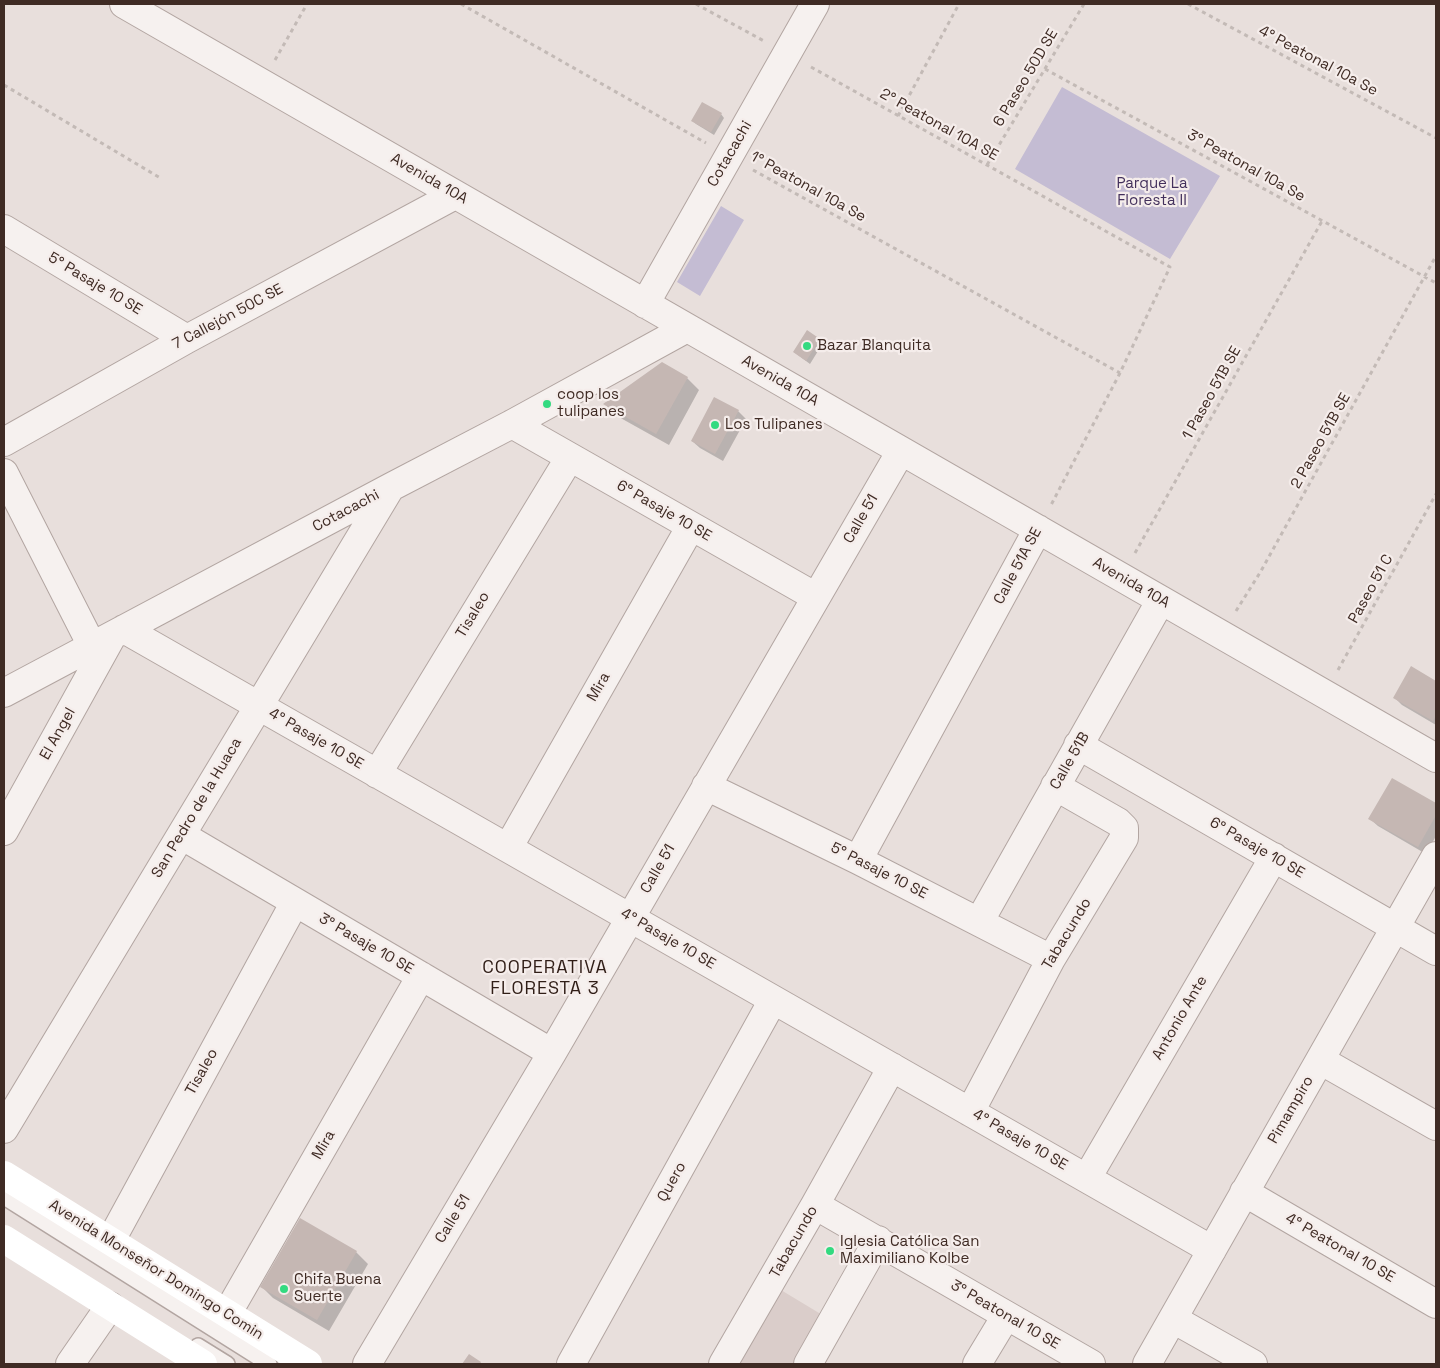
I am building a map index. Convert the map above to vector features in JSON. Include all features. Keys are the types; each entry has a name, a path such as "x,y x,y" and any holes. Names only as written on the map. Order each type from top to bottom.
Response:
{"main road":[{"name":"Avenida Monseñor Domingo Comin","path":"4,1175 308,1364"},
{"path":"4,1239 203,1364"}],"street":[{"name":"Avenida 10A","path":"124,4 1436,758"},
{"name":"Cotacachi","path":"645,304 815,4"},
{"name":"7 Callejón 50C SE","path":"4,442 187,339 455,195"},
{"name":"5° Pasaje 10 SE","path":"4,228 187,339"},
{"name":"Cotacachi","path":"4,693 512,424 687,328"},
{"name":"6° Pasaje 10 SE","path":"512,424 816,597"},
{"name":"Calle 51","path":"367,1364 552,1053 901,451"},
{"name":"Tisaleo","path":"377,774 570,457"},
{"path":"4,473 109,637"},
{"name":"San Pedro de la Huaca","path":"4,1129 391,487"},
{"name":"Mira","path":"508,848 691,526"},
{"name":"Calle 51A SE","path":"858,860 1038,529"},
{"name":"Calle 51B","path":"979,922 1161,600"},
{"name":"4° Pasaje 10 SE","path":"109,637 258,706 1212,1250"},
{"name":"El Angel","path":"4,831 109,637"},
{"name":"6° Pasaje 10 SE","path":"1078,745 1436,950"},
{"name":"5° Pasaje 10 SE","path":"706,786 858,860 1051,958"},
{"name":"Tabacundo","path":"970,1112 1051,958 1124,838 1124,828 1118,822 1055,786"},
{"name":"3° Pasaje 10 SE","path":"181,835 552,1053"},
{"name":"Pimampiro","path":"1147,1364 1436,856"},
{"name":"Antonio Ante","path":"1086,1178 1274,857"},
{"name":"Tisaleo","path":"110,1242 295,902"},
{"name":"Mira","path":"228,1314 421,976"},
{"name":"Quero","path":"571,1364 773,1000"},
{"path":"1320,1060 1436,1126"},
{"name":"Tabacundo","path":"723,1364 892,1067"},
{"name":"4° Peatonal 10 SE","path":"1244,1192 1436,1304"},
{"name":"3° Peatonal 10 SE","path":"815,1205 1091,1364"},
{"path":"808,1364 878,1240"},
{"path":"70,1364 110,1306"},
{"path":"978,1364 1006,1316"},
{"path":"1173,1319 1253,1364"}],"lane":[{"name":"Avenida Monseñor Domingo Comin","path":"4,1197 269,1364"},
{"path":"4,1224 227,1364"}],"path":[{"path":"262,83 306,4"},
{"name":"1° Peatonal 10a Se","path":"461,4 729,156 1120,373"},
{"name":"2° Peatonal 10A SE","path":"696,4 1170,267"},
{"path":"898,116 959,4"},
{"name":"6 Paseo 50D SE","path":"986,165 1084,4"},
{"name":"4° Peatonal 10a Se","path":"1188,4 1436,138"},
{"name":"3° Peatonal 10a Se","path":"1045,69 1436,283"},
{"path":"4,86 162,179"},
{"name":"1 Paseo 51B SE","path":"1122,577 1322,220"},
{"name":"2 Paseo 51B SE","path":"1222,635 1261,571 1436,256"},
{"name":"Calle 51A SE","path":"1038,529 1120,373 1170,267"},
{"name":"Paseo 51 C","path":"1325,694 1436,494"}],"shaded area":[{"path":"776,1287 824,1316 796,1364 730,1364"}],"green space":[{"name":"Parque La Floresta II","path":"1062,87 1220,176 1170,259 1015,169"},
{"path":"721,206 744,220 700,296 677,282"}],"building":[{"path":"702,102 722,113 711,132 691,121"},
{"name":"Bazar Blanquita","path":"807,330 820,339 806,361 793,352"},
{"path":"662,362 688,377 656,434 603,404"},
{"name":"Los Tulipanes","path":"714,397 739,410 715,454 691,441"},
{"path":"1411,666 1436,681 1436,715 1433,721 1393,698"},
{"path":"1392,778 1436,803 1436,815 1418,847 1368,819"},
{"path":"300,1218 357,1251 317,1320 260,1287"},
{"path":"469,1354 481,1362 480,1364 462,1364"}],"place":[{"name":"Bazar Blanquita","path":"807,346"},
{"name":"coop los tulipanes","path":"547,404"},
{"name":"Los Tulipanes","path":"715,425"},
{"name":"Iglesia Católica San Maximiliano Kolbe","path":"830,1251"},
{"name":"Chifa Buena Suerte","path":"284,1289"}],"district":[{"name":"COOPERATIVA FLORESTA 3","path":"545,978"}]}
